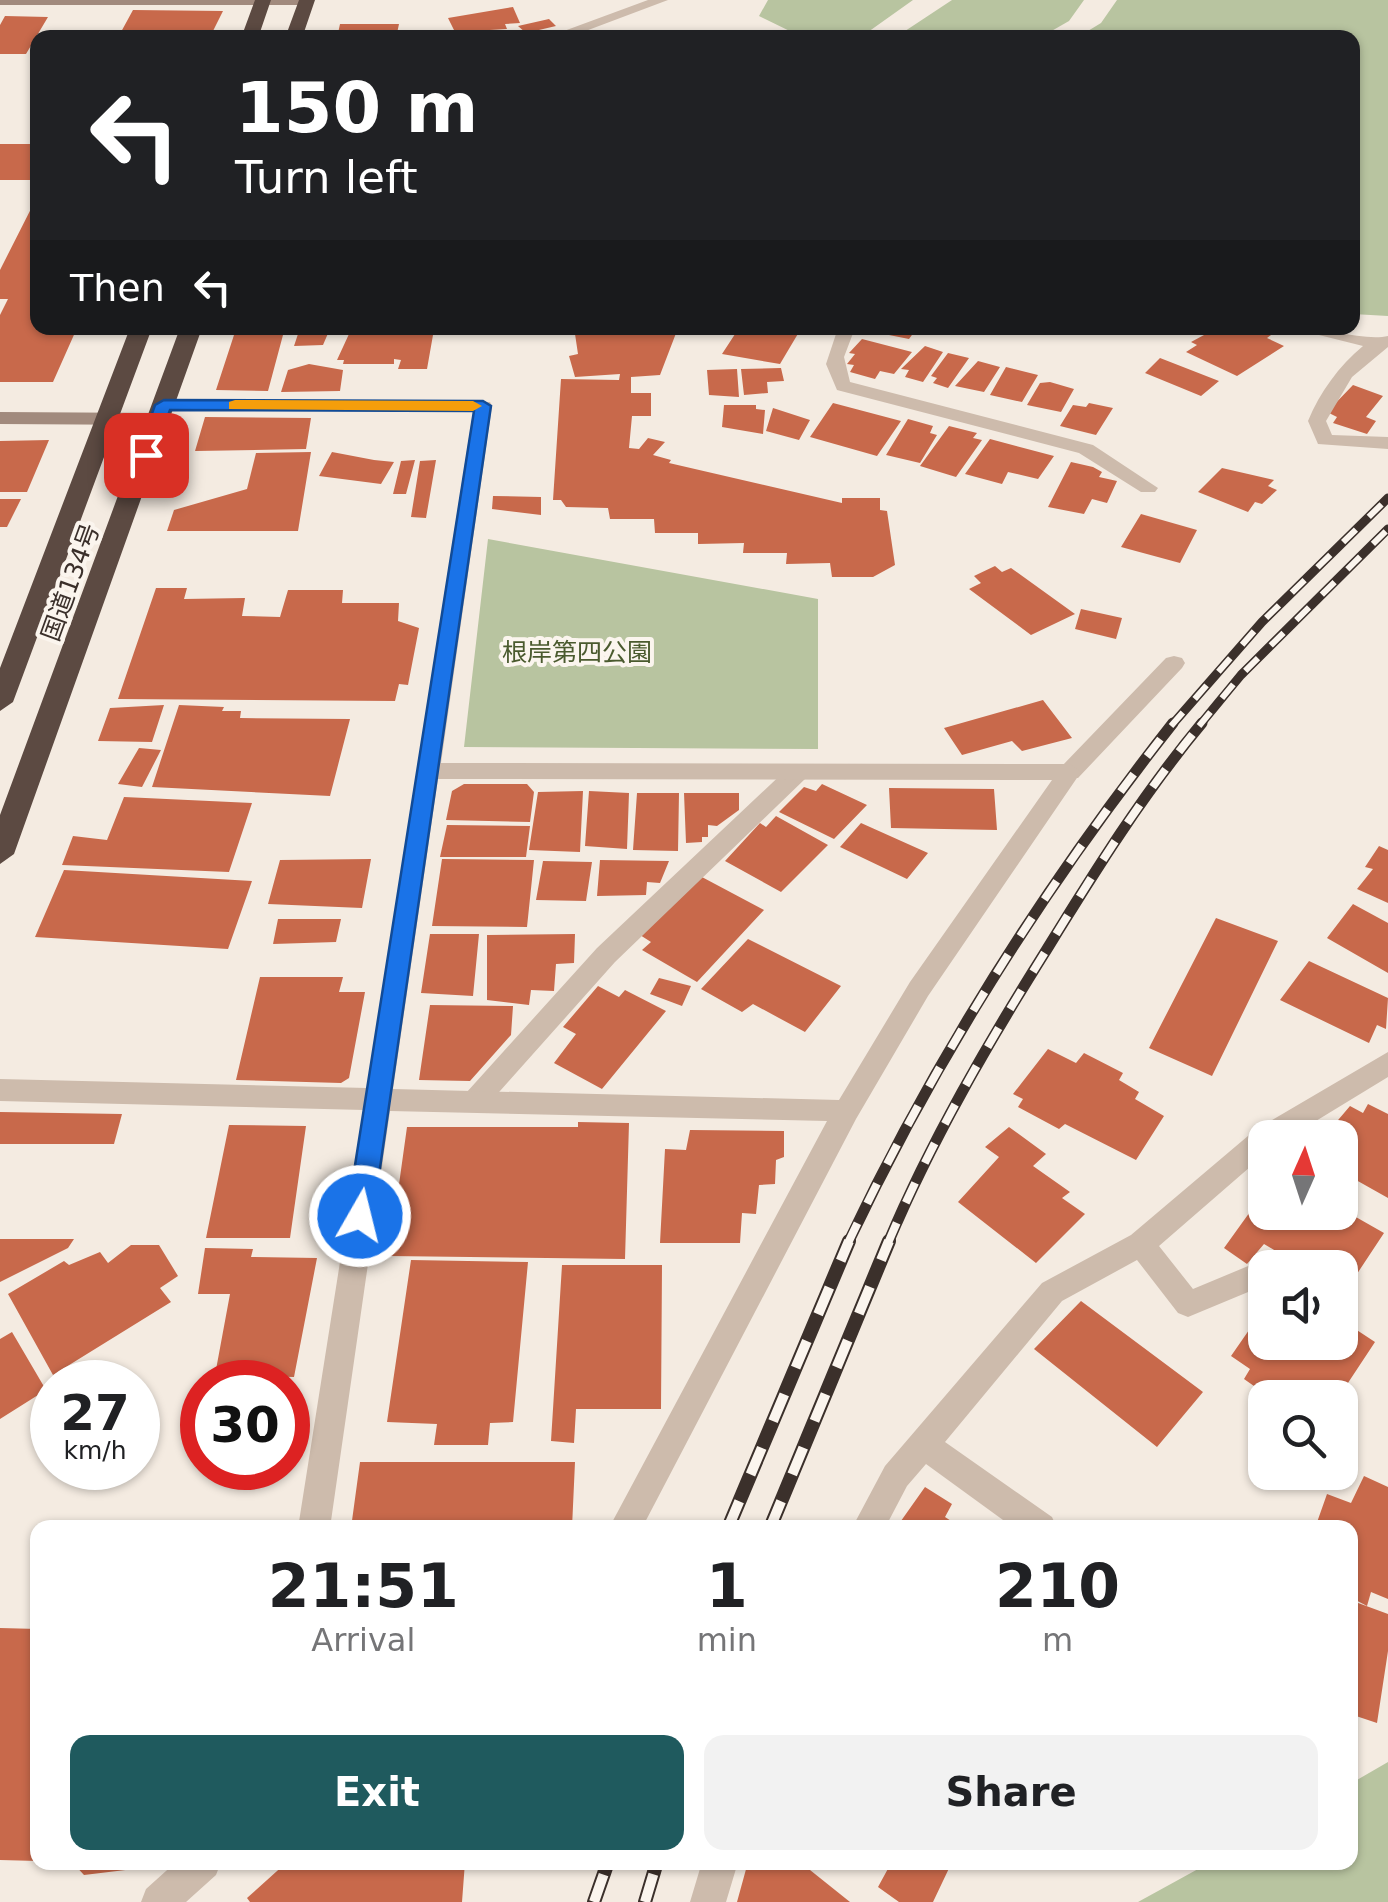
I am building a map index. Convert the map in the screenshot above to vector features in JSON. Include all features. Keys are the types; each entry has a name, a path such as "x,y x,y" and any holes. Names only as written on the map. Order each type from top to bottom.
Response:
{"highway":[{"path":"295,30 306,0"},
{"path":"252,30 263,1"},
{"name":"国道134号","path":"0,702 139,335"},
{"name":"国道134号","path":"0,854 188,335"}],"street":[{"path":"0,1 306,0"},
{"path":"575,30 656,2 674,14"},
{"path":"843,335 834,353 837,379 843,386 1086,449 1148,488"},
{"path":"1341,335 1382,342"},
{"path":"1382,342 1334,383 1317,421 1325,440 1388,443"},
{"path":"0,418 483,406 315,1520"},
{"path":"629,1520 846,1111 919,989 1070,772 1174,663"},
{"path":"426,771 1070,772"},
{"path":"475,1102 606,955 797,772"},
{"path":"1291,1120 1309,1107 1359,1086 1388,1062"},
{"path":"0,1090 846,1111"},
{"path":"872,1520 896,1476 1052,1292 1141,1244 1248,1153"},
{"path":"1141,1244 1188,1304 1248,1279"},
{"path":"924,1445 1031,1520"},
{"path":"159,1902 194,1870"},
{"path":"708,1902 718,1870"}],"green space":[{"path":"768,0 913,0 871,30 788,30 759,16"},
{"path":"952,0 1084,0 1069,21 1053,30 907,30"},
{"path":"1117,0 1388,0 1388,316 1360,314 1360,30 1090,30 1101,23"},
{"name":"根岸第四公園","path":"488,539 818,599 818,749 464,747"},
{"path":"1388,1762 1388,1902 1138,1902 1196,1870 1358,1870 1358,1779"}],"building":[{"path":"513,7 520,23 505,24 507,29 454,30 448,18"},
{"path":"133,10 223,11 214,30 122,30"},
{"path":"5,16 48,17 40,30 30,30 26,54 0,54 0,25"},
{"path":"549,19 556,26 523,30 518,26"},
{"path":"340,24 399,24 398,30 339,30"},
{"path":"0,144 30,144 30,180 0,180"},
{"path":"30,211 30,335 74,335 53,382 0,382 0,315 8,299 0,299 0,270"},
{"path":"234,335 283,335 268,391 216,390"},
{"path":"298,335 327,335 323,345 294,346"},
{"path":"349,335 433,335 427,369 398,369 401,360 394,359 394,364 343,364 344,360 337,360"},
{"path":"575,335 675,335 660,375 631,377 631,393 651,393 651,416 632,416 629,448 639,449 648,438 665,442 653,455 671,460 669,463 842,503 842,498 880,498 880,510 887,511 895,565 873,577 832,577 830,563 786,564 787,553 743,553 744,543 698,544 698,533 655,533 654,519 610,519 608,508 566,507 561,500 553,500 561,379 619,380 620,374 575,377 569,356 578,354"},
{"path":"734,335 797,335 780,364 722,354"},
{"path":"1204,335 1271,335 1267,338 1284,346 1237,376 1186,352 1197,345 1191,342"},
{"path":"862,339 912,352 894,374 880,371 875,379 850,372 854,365 847,364 855,354 849,353"},
{"path":"925,346 943,352 923,382 905,377 909,370 901,369"},
{"path":"948,353 969,358 948,388 933,383 937,378 931,376"},
{"path":"1160,358 1219,381 1201,396 1145,373"},
{"path":"978,361 1000,367 984,392 955,386"},
{"path":"309,364 343,370 340,391 281,392 288,370"},
{"path":"1006,367 1038,375 1022,402 990,395"},
{"path":"781,368 784,381 767,382 768,393 744,395 741,369"},
{"path":"737,369 739,397 709,395 707,370"},
{"path":"1040,383 1074,389 1061,412 1027,405"},
{"path":"1353,385 1383,396 1366,417 1376,421 1367,434 1333,423 1337,417 1327,412"},
{"path":"833,403 901,421 877,456 810,437"},
{"path":"1089,403 1113,408 1096,435 1060,426 1073,405 1086,407"},
{"path":"724,405 756,405 756,409 765,410 763,434 722,427"},
{"path":"773,408 810,420 799,440 766,431"},
{"path":"205,417 311,418 306,449 195,451"},
{"path":"908,419 933,426 930,433 937,435 920,463 886,455"},
{"path":"949,426 977,433 973,438 982,440 956,477 920,466"},
{"path":"990,439 1054,456 1038,479 1008,472 1002,484 965,474"},
{"path":"49,440 27,492 0,492 0,441"},
{"path":"311,452 298,531 167,531 174,510 247,489 256,453"},
{"path":"332,452 394,462 381,484 319,476"},
{"path":"415,460 406,494 393,494 401,461"},
{"path":"436,460 426,518 411,517 420,461"},
{"path":"1071,462 1093,467 1102,472 1099,477 1117,481 1107,503 1092,499 1084,514 1048,507"},
{"path":"1222,468 1274,480 1268,486 1277,490 1262,504 1255,502 1248,512 1198,492"},
{"path":"493,496 541,497 541,515 492,509"},
{"path":"0,499 21,499 7,527 0,527"},
{"path":"1141,514 1197,530 1180,563 1121,547"},
{"path":"995,566 1002,572 1011,568 1075,614 1031,635 969,589 981,583 974,576"},
{"path":"156,588 187,588 184,599 245,598 242,616 280,617 288,590 343,590 342,603 399,603 398,621 419,628 408,685 399,684 395,701 118,699"},
{"path":"1081,609 1122,618 1116,639 1075,629"},
{"path":"1043,700 1072,738 1022,751 1012,741 962,755 944,728"},
{"path":"164,705 152,742 98,741 110,708"},
{"path":"179,705 224,707 222,711 241,711 240,718 350,719 330,796 152,787"},
{"path":"139,748 161,750 142,787 118,784"},
{"path":"464,784 527,784 534,792 530,822 446,820 452,791"},
{"path":"822,784 867,805 834,839 779,812 804,787 816,791"},
{"path":"889,788 994,789 997,830 891,828"},
{"path":"583,791 580,852 529,850 538,792"},
{"path":"589,791 629,793 627,849 585,846"},
{"path":"637,793 679,793 678,851 633,850"},
{"path":"684,793 739,793 739,810 717,826 708,825 708,837 702,837 702,842 686,843"},
{"path":"124,797 252,803 229,872 62,865 73,836 107,840"},
{"path":"776,816 828,845 781,892 725,861 760,823 766,827"},
{"path":"861,823 928,853 907,879 840,847"},
{"path":"447,825 530,826 526,857 440,857"},
{"path":"1379,846 1388,850 1388,903 1357,889 1373,869 1365,867"},
{"path":"371,859 362,908 268,904 280,860"},
{"path":"442,859 534,860 527,927 432,926"},
{"path":"600,860 669,861 660,883 647,882 646,895 597,896"},
{"path":"543,861 592,862 586,901 536,900"},
{"path":"64,870 252,881 228,949 35,937"},
{"path":"700,876 764,910 697,982 642,950 651,942 640,935"},
{"path":"1353,904 1388,923 1388,973 1327,938"},
{"path":"1216,918 1278,941 1212,1076 1149,1048"},
{"path":"278,919 341,919 336,942 273,944"},
{"path":"430,934 479,934 473,996 421,993"},
{"path":"575,934 574,963 556,964 554,991 531,990 529,1005 487,1000 487,935"},
{"path":"748,939 841,986 805,1032 753,1004 742,1012 701,989"},
{"path":"1309,961 1388,998 1386,1029 1377,1025 1369,1043 1280,1000"},
{"path":"260,977 343,977 339,992 365,992 349,1078 341,1083 236,1080"},
{"path":"659,978 691,986 682,1006 650,994"},
{"path":"598,986 619,997 625,990 666,1011 602,1089 554,1063 576,1034 563,1027"},
{"path":"430,1005 513,1006 511,1035 470,1081 419,1080"},
{"path":"1048,1049 1076,1063 1084,1053 1123,1073 1119,1080 1139,1092 1135,1099 1164,1116 1136,1160 1065,1124 1059,1129 1018,1107 1023,1099 1013,1094"},
{"path":"1368,1104 1388,1114 1388,1198 1358,1181 1358,1120 1338,1120 1350,1106 1363,1113"},
{"path":"0,1112 122,1114 114,1144 0,1144"},
{"path":"578,1122 629,1123 625,1259 389,1256 407,1127 578,1127"},
{"path":"229,1125 306,1126 290,1238 206,1238"},
{"path":"1009,1127 1046,1154 1033,1166 1070,1192 1062,1198 1085,1214 1036,1263 958,1202 999,1157 985,1147"},
{"path":"690,1130 784,1131 784,1157 776,1160 775,1184 759,1185 756,1214 742,1213 740,1243 660,1243 665,1149 686,1150"},
{"path":"1248,1215 1248,1230 1358,1230 1358,1218 1384,1233 1358,1272 1358,1250 1274,1250 1264,1244 1259,1250 1248,1250 1247,1264 1224,1248"},
{"path":"0,1239 74,1239 68,1248 0,1282"},
{"path":"131,1245 159,1245 178,1276 160,1288 171,1302 77,1360 45,1360 8,1294 64,1261 69,1265 100,1252 108,1263"},
{"path":"205,1248 253,1249 251,1257 317,1258 297,1360 218,1360 230,1294 198,1294"},
{"path":"411,1260 528,1262 513,1422 490,1423 488,1445 434,1445 437,1424 387,1422"},
{"path":"562,1265 662,1265 661,1409 576,1409 574,1443 551,1441"},
{"path":"1081,1301 1203,1392 1157,1447 1034,1349"},
{"path":"1358,1331 1375,1342 1350,1380 1248,1382 1244,1379 1250,1369 1231,1356 1248,1332 1248,1360 1358,1360"},
{"path":"12,1332 30,1363 30,1400 0,1419 0,1339"},
{"path":"360,1462 575,1462 572,1520 352,1520"},
{"path":"1364,1476 1388,1487 1388,1599 1371,1592 1367,1606 1358,1601 1358,1520 1318,1520 1327,1494 1351,1503"},
{"path":"925,1487 952,1504 945,1517 950,1520 902,1520"},
{"path":"1358,1603 1388,1614 1388,1651 1377,1723 1358,1717"},
{"path":"0,1628 30,1629 30,1861 0,1860"},
{"path":"79,1870 125,1870 84,1875"},
{"path":"278,1870 464,1870 462,1902 250,1902 247,1898"},
{"path":"746,1870 810,1870 850,1902 737,1902"},
{"path":"887,1870 948,1870 933,1902 899,1902 878,1887"}],"railway":[{"path":"1171,726 1262,622 1388,498"},
{"path":"1199,726 1241,675 1388,529"},
{"path":"848,1243 918,1107 996,974 1081,846 1173,723"},
{"path":"888,1243 942,1130 1003,1020 1120,833 1202,723"},
{"path":"731,1520 849,1241"},
{"path":"773,1520 889,1241"},
{"path":"594,1902 605,1870"},
{"path":"645,1902 655,1870"}],"slow traffic":[{"path":"235,405 473,406"}],"route":[{"path":"146,455 164,405 483,406 360,1216"}]}
